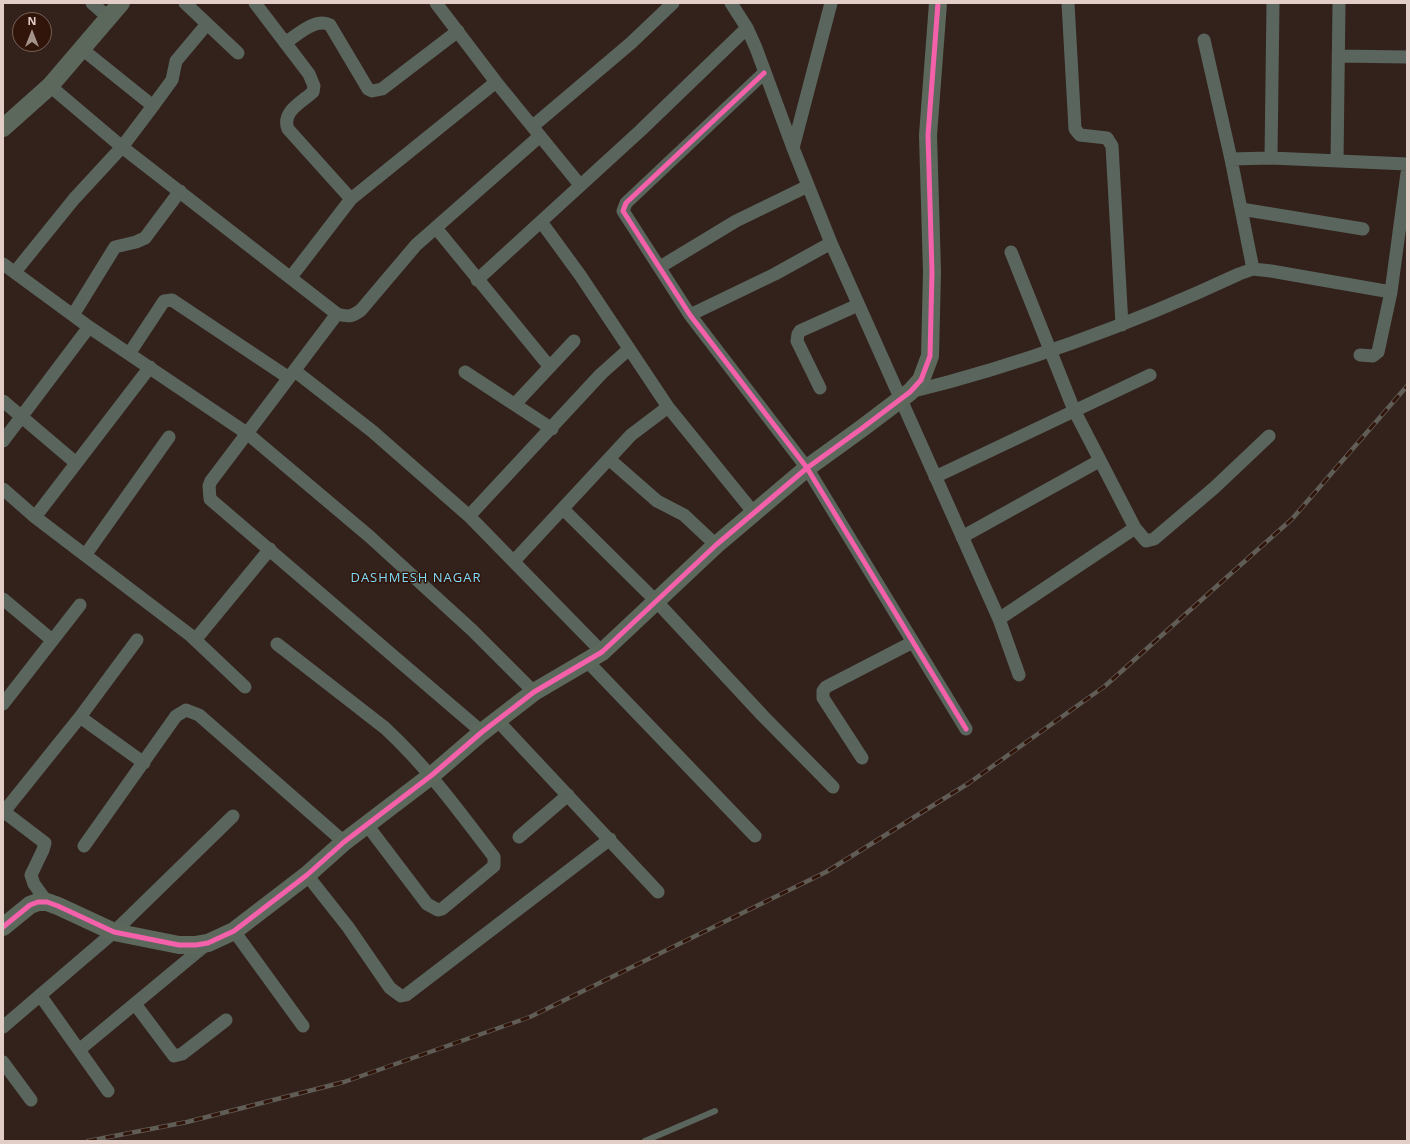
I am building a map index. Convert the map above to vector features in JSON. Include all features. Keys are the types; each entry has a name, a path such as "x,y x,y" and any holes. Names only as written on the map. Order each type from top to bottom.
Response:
{"street":[{"path":"92,3 108,17"},
{"path":"3,128 50,86 121,3"},
{"path":"185,3 238,53"},
{"path":"255,3 309,74 314,86 313,92 288,113 286,124 288,129 351,199"},
{"path":"436,3 496,82 580,185"},
{"path":"50,86 122,146 336,314 347,317 354,316 361,310 401,261 536,131 673,3"},
{"path":"731,3 747,28 808,186 858,305 906,396 935,478 999,619 1019,675"},
{"path":"793,148 831,3"},
{"path":"4,924 30,905 38,902 47,902 114,932 179,945 196,946 208,943 234,931 307,875 344,842 432,775 497,720 534,692 602,652 716,545 806,468 906,396 921,380 930,356 932,272 928,135 938,3"},
{"path":"1068,3 1075,129 1080,135 1107,138 1112,146 1122,325"},
{"path":"1271,158 1273,3"},
{"path":"1337,160 1339,3"},
{"path":"285,43 318,23 326,22 330,25 368,89 377,91 382,89 458,31"},
{"path":"15,272 74,199 122,146 153,106 172,80 176,61 207,24"},
{"path":"477,280 542,223 580,185 685,89 747,28"},
{"path":"1204,40 1231,159 1253,270"},
{"path":"82,49 153,106"},
{"path":"1338,56 1407,57"},
{"path":"764,73 626,203 623,211 690,315 806,468 966,728"},
{"path":"290,277 351,199 496,82"},
{"path":"1231,159 1271,158 1407,164"},
{"path":"1360,355 1372,356 1378,352 1391,292 1407,173"},
{"path":"660,267 736,221 808,186"},
{"path":"74,315 115,248 120,245 136,242 145,238 180,191"},
{"path":"1241,209 1363,229"},
{"path":"542,223 580,275 668,407 754,512"},
{"path":"436,228 477,280 549,366"},
{"path":"690,315 775,274 831,243"},
{"path":"1011,252 1074,410 1099,461 1142,539 1146,541 1154,539 1214,488 1269,436"},
{"path":"3,264 89,327 248,434 369,536 472,630 534,692"},
{"path":"906,396 993,370 1122,325 1239,274 1253,270 1271,271 1391,292"},
{"path":"129,354 164,301 172,300 292,374 372,431 469,516 602,652"},
{"path":"820,388 797,341 798,334 800,331 858,305"},
{"path":"336,314 211,482 209,492 210,498 482,732"},
{"path":"3,441 89,327"},
{"path":"515,404 574,340"},
{"path":"469,516 552,429 601,374 629,349"},
{"path":"35,517 150,367"},
{"path":"465,372 552,429"},
{"path":"935,478 1074,410 1150,375"},
{"path":"3,401 76,463"},
{"path":"514,561 608,459 641,426 668,407"},
{"path":"86,554 169,437"},
{"path":"608,459 657,501 684,515 716,545"},
{"path":"962,537 1099,461"},
{"path":"3,489 35,517 86,554 195,640 245,687"},
{"path":"563,509 657,602 763,716 833,787"},
{"path":"999,619 1135,528"},
{"path":"195,640 270,549"},
{"path":"3,599 52,640"},
{"path":"3,704 80,605"},
{"path":"47,902 34,884 31,875 43,850 44,843 3,812 80,717 137,640"},
{"path":"862,758 823,698 823,691 826,687 913,642"},
{"path":"277,644 385,728 432,775 494,857 495,861 491,870 442,910 438,910 427,904 366,825"},
{"path":"587,662 755,836"},
{"path":"84,846 176,716 186,710 193,711 205,720 344,842"},
{"path":"80,717 144,763"},
{"path":"497,720 658,892"},
{"path":"519,837 568,795"},
{"path":"3,1027 114,932 233,816"},
{"path":"307,875 348,927 390,988 401,996 406,994 610,839"},
{"path":"234,931 303,1026"},
{"path":"79,1050 208,943"},
{"path":"40,995 108,1091"},
{"path":"135,1004 174,1056 182,1054 226,1020"},
{"path":"3,1062 31,1100"}],"lane":[{"path":"645,1141 715,1111"}],"railway":[{"path":"88,1141 187,1122 344,1082 530,1017 826,872 969,783 1105,686 1292,519 1407,386"}],"cycle path":[{"path":"3,927 30,905 38,902 47,902 114,932 179,945 208,943 234,931 307,875 344,842 432,775 482,732 534,692 602,652 716,545 807,468 910,392 921,380 930,356 932,272 928,135 938,3"},
{"path":"764,73 626,203 623,211 690,315 807,468 966,729"}],"district":[{"name":"DASHMESH NAGAR","path":"416,578"}]}
